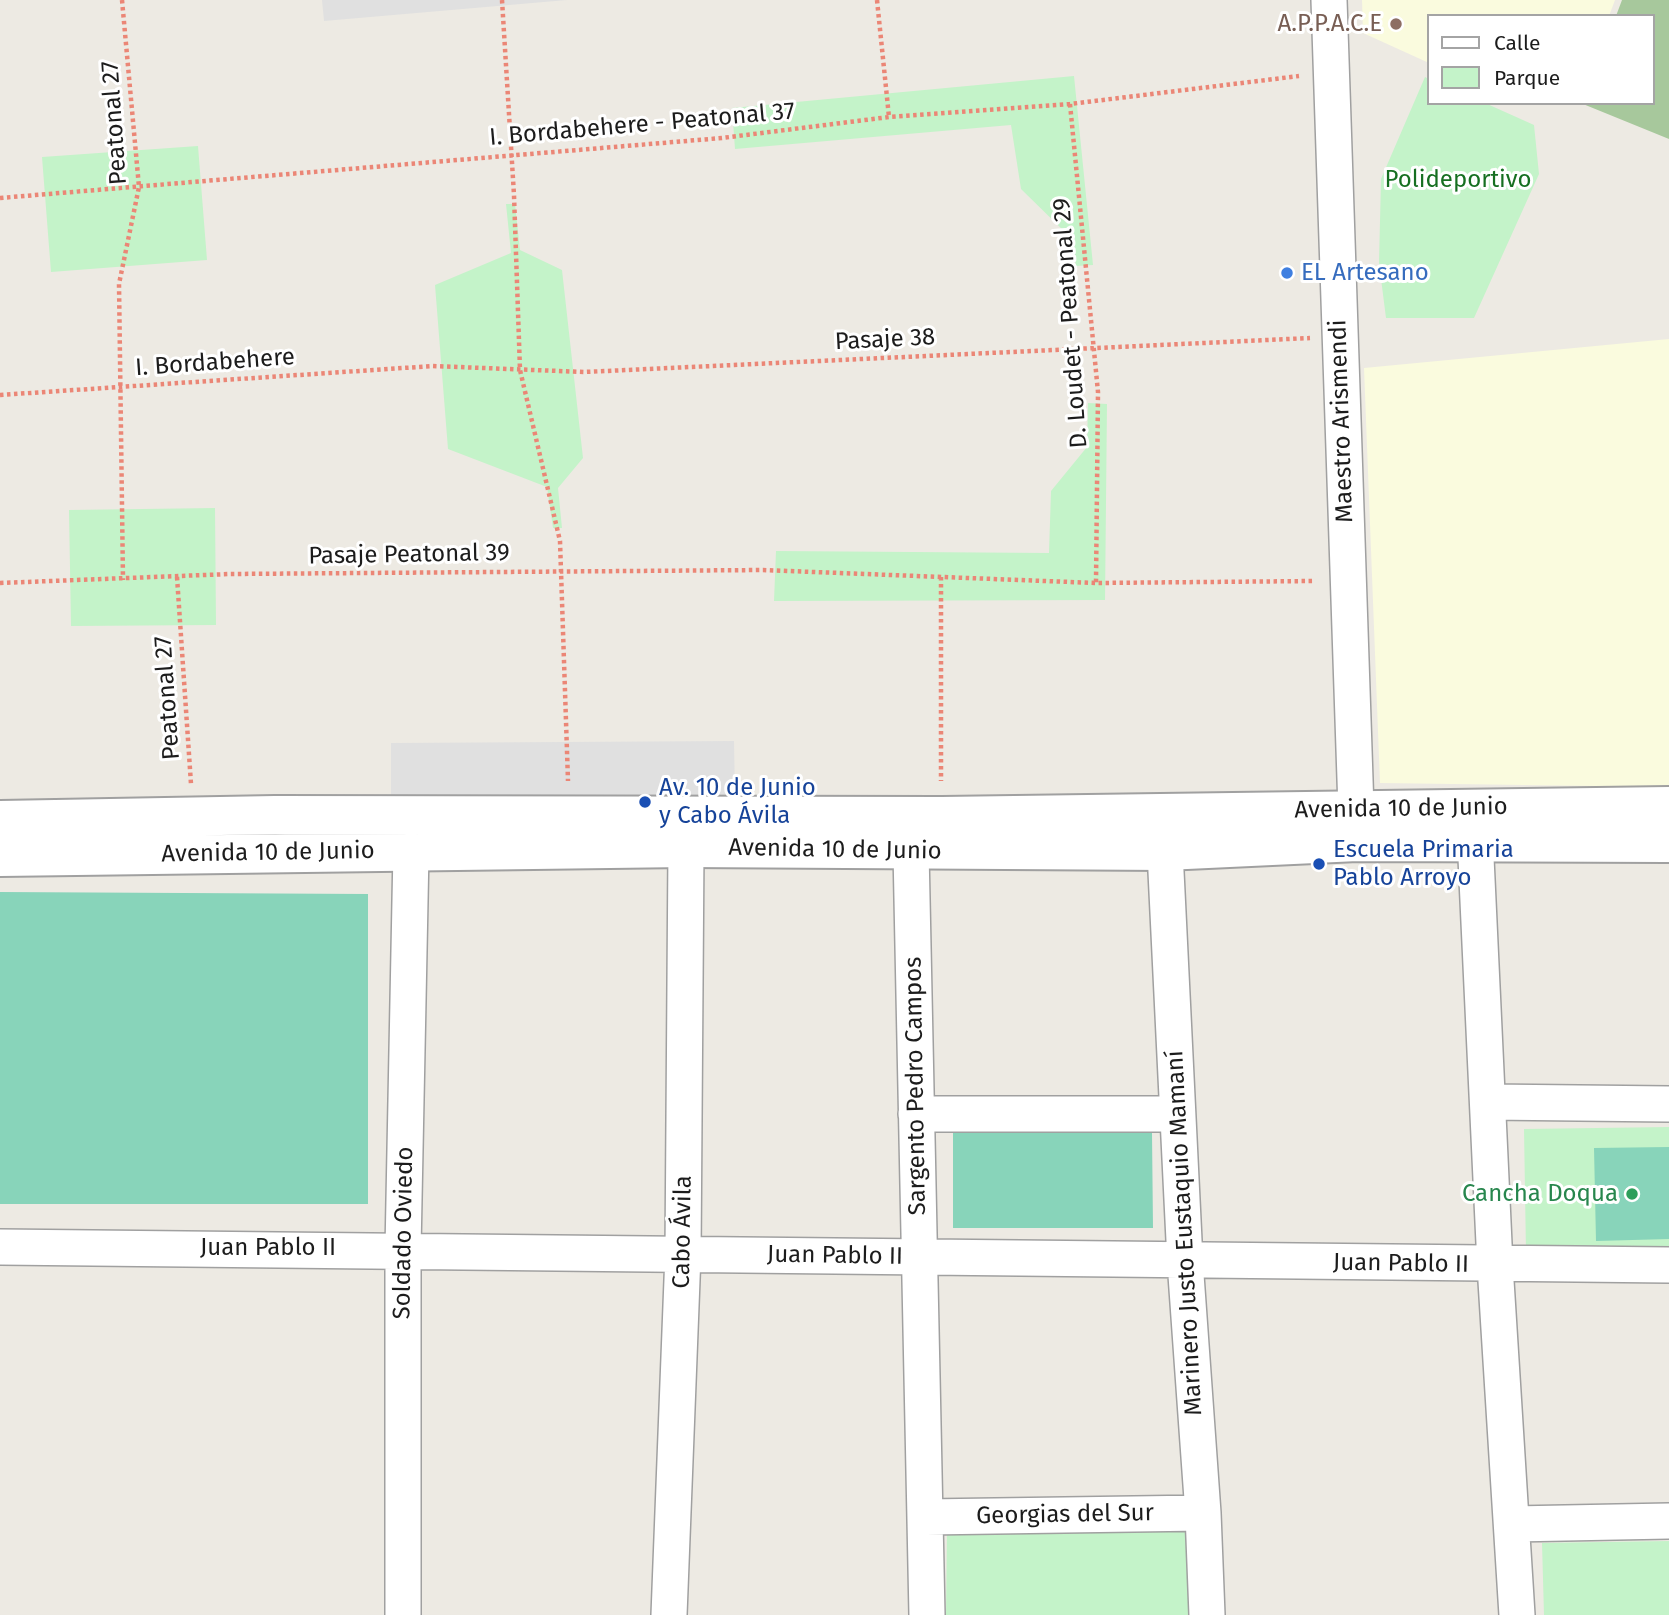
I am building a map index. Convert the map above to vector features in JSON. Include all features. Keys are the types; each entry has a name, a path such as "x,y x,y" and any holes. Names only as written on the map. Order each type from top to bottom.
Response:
{"street":[{"name":"Maestro Arismendi","path":"1329,0 1356,825"},
{"name":"Avenida 10 de Junio","path":"1474,825 1669,806"},
{"name":"Avenida 10 de Junio","path":"0,820 193,817 942,817 1474,825 1669,843"},
{"name":"Avenida 10 de Junio","path":"0,857 686,848 1165,850 1356,825"},
{"path":"1474,825 1495,1265 1517,1615"},
{"name":"Cabo Ávila","path":"669,1615 683,1254 686,848"},
{"name":"Marinero Justo Eustaquio Mamaní","path":"1165,850 1185,1261 1203,1513 1207,1615"},
{"name":"Soldado Oviedo","path":"403,1615 403,1249 411,851"},
{"name":"Sargento Pedro Campos","path":"911,851 927,1615"},
{"path":"1489,1102 1669,1104"},
{"path":"916,1114 1177,1114"},
{"name":"Juan Pablo II","path":"0,1247 403,1249 1495,1265 1669,1265"},
{"name":"Georgias del Sur","path":"926,1517 1203,1513"},
{"path":"1513,1524 1669,1521"}],"path":[{"name":"Peatonal 27","path":"122,0 139,187 118,284 123,580"},
{"path":"502,0 512,156 520,370 560,541 571,817"},
{"path":"877,0 889,117"},
{"path":"1070,104 1331,72"},
{"name":"I. Bordabehere - Peatonal 37","path":"0,198 722,138 889,117 1070,104"},
{"name":"D. Loudet - Peatonal 29","path":"1070,104 1098,392 1096,583"},
{"name":"Pasaje 38","path":"433,366 584,372 1339,336"},
{"name":"I. Bordabehere","path":"0,395 433,366"},
{"name":"Pasaje Peatonal 39","path":"0,583 177,577 763,570 1096,583 1348,581"},
{"name":"Peatonal 27","path":"177,577 193,817"},
{"path":"941,577 942,817"}],"shaded area":[{"path":"322,0 567,0 324,21"},
{"name":"A.P.P.A.C.E","path":"1362,0 1615,0 1610,14 1428,14 1428,63 1363,33"},
{"path":"1669,339 1669,787 1380,783 1364,368"},
{"path":"734,741 735,795 391,797 391,743"}],"green space":[{"path":"1622,0 1669,0 1669,139 1585,105 1655,105 1655,14 1617,14"},
{"path":"1074,76 1093,265 1076,266 1071,238 1021,189 1011,125 735,149 732,108"},
{"name":"Polideportivo","path":"1425,77 1428,78 1428,105 1489,105 1534,125 1539,174 1474,318 1386,318 1379,263 1381,179"},
{"path":"198,146 207,260 51,272 42,157"},
{"path":"506,204 515,204 520,250 562,270 583,458 558,488 562,528 553,528 547,487 448,449 435,285 511,253"},
{"path":"1088,403 1107,404 1105,600 774,601 776,551 1049,553 1051,491 1087,447"},
{"path":"215,508 216,625 71,626 69,510"},
{"path":"0,892 368,894 368,1204 0,1204"},
{"path":"1669,1127 1669,1251 1526,1253 1524,1129"},
{"path":"953,1133 1152,1133 1153,1228 953,1228"},
{"name":"Cancha Doqua","path":"1669,1147 1669,1239 1596,1241 1594,1148"},
{"path":"1187,1528 1190,1615 946,1615 947,1529"},
{"path":"1669,1541 1669,1615 1544,1615 1542,1543"}],"place":[{"name":"A.P.P.A.C.E","path":"1396,24"},
{"name":"EL Artesano","path":"1287,273"},
{"name":"Av. 10 de Junio y Cabo Ávila","path":"645,802"},
{"name":"Escuela Primaria Pablo Arroyo","path":"1319,864"},
{"name":"Cancha Doqua","path":"1632,1194"}]}
